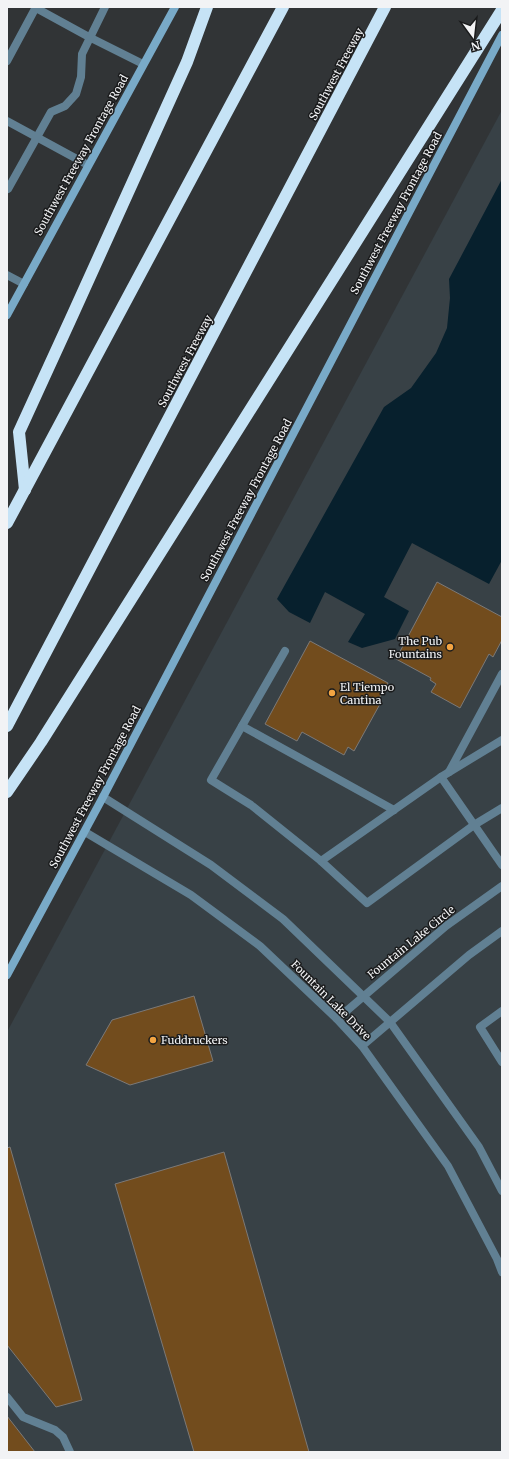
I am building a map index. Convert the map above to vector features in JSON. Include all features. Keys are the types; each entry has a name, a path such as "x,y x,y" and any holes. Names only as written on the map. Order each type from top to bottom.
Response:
{"highway":[{"path":"24,490 18,432 77,307 187,62 207,7"},
{"path":"7,523 283,7"},
{"name":"Southwest Freeway","path":"7,726 385,7"},
{"path":"7,792 45,735 502,10"}],"main road":[{"name":"Southwest Freeway Frontage Road","path":"7,315 175,7"},
{"name":"Southwest Freeway Frontage Road","path":"7,975 85,832 502,35"}],"street":[{"path":"7,188 51,112 65,106 76,94 82,77 82,54 89,37 106,7"},
{"path":"7,61 36,8 143,64"},
{"path":"7,121 88,165"},
{"path":"7,275 24,284"},
{"path":"285,651 211,780 251,805 322,861 367,903 474,825 502,808"},
{"path":"448,772 502,674"},
{"path":"242,726 394,810"},
{"path":"322,861 448,772 502,740"},
{"path":"441,777 502,865"},
{"path":"103,797 211,866 283,919 390,1022 479,1147 502,1191"},
{"name":"Fountain Lake Drive","path":"85,832 191,895 254,942 337,1019 362,1046 448,1166 497,1259 502,1272"},
{"name":"Fountain Lake Circle","path":"337,1019 362,996 446,926 502,886"},
{"path":"362,1046 469,955 502,931"},
{"path":"502,1011 480,1027 502,1062"},
{"path":"7,1397 23,1417 56,1430 63,1437 70,1452"}],"shaded area":[{"path":"502,110 502,1452 7,1452 7,1032"}],"water":[{"path":"502,179 502,560 489,584 412,543 384,597 409,611 395,639 362,648 348,642 365,614 325,592 310,623 289,612 277,599 384,407 411,388 436,353 447,328 450,298 449,279"}],"building":[{"name":"The Pub Fountains","path":"437,582 502,617 502,640 493,657 489,654 460,708 431,692 436,684 430,680 431,678 396,659"},
{"name":"El Tiempo Cantina","path":"310,641 388,683 377,702 380,704 354,751 348,747 344,755 302,732 297,741 265,724"},
{"name":"Fuddruckers","path":"194,996 213,1061 130,1085 86,1065 112,1020"},
{"path":"10,1147 82,1400 56,1407 7,1345 7,1148"},
{"path":"224,1152 309,1452 194,1452 115,1184"},
{"path":"7,1416 35,1452 7,1452"}],"place":[{"name":"The Pub Fountains","path":"450,647"},
{"name":"El Tiempo Cantina","path":"332,693"},
{"name":"Fuddruckers","path":"153,1040"}]}
